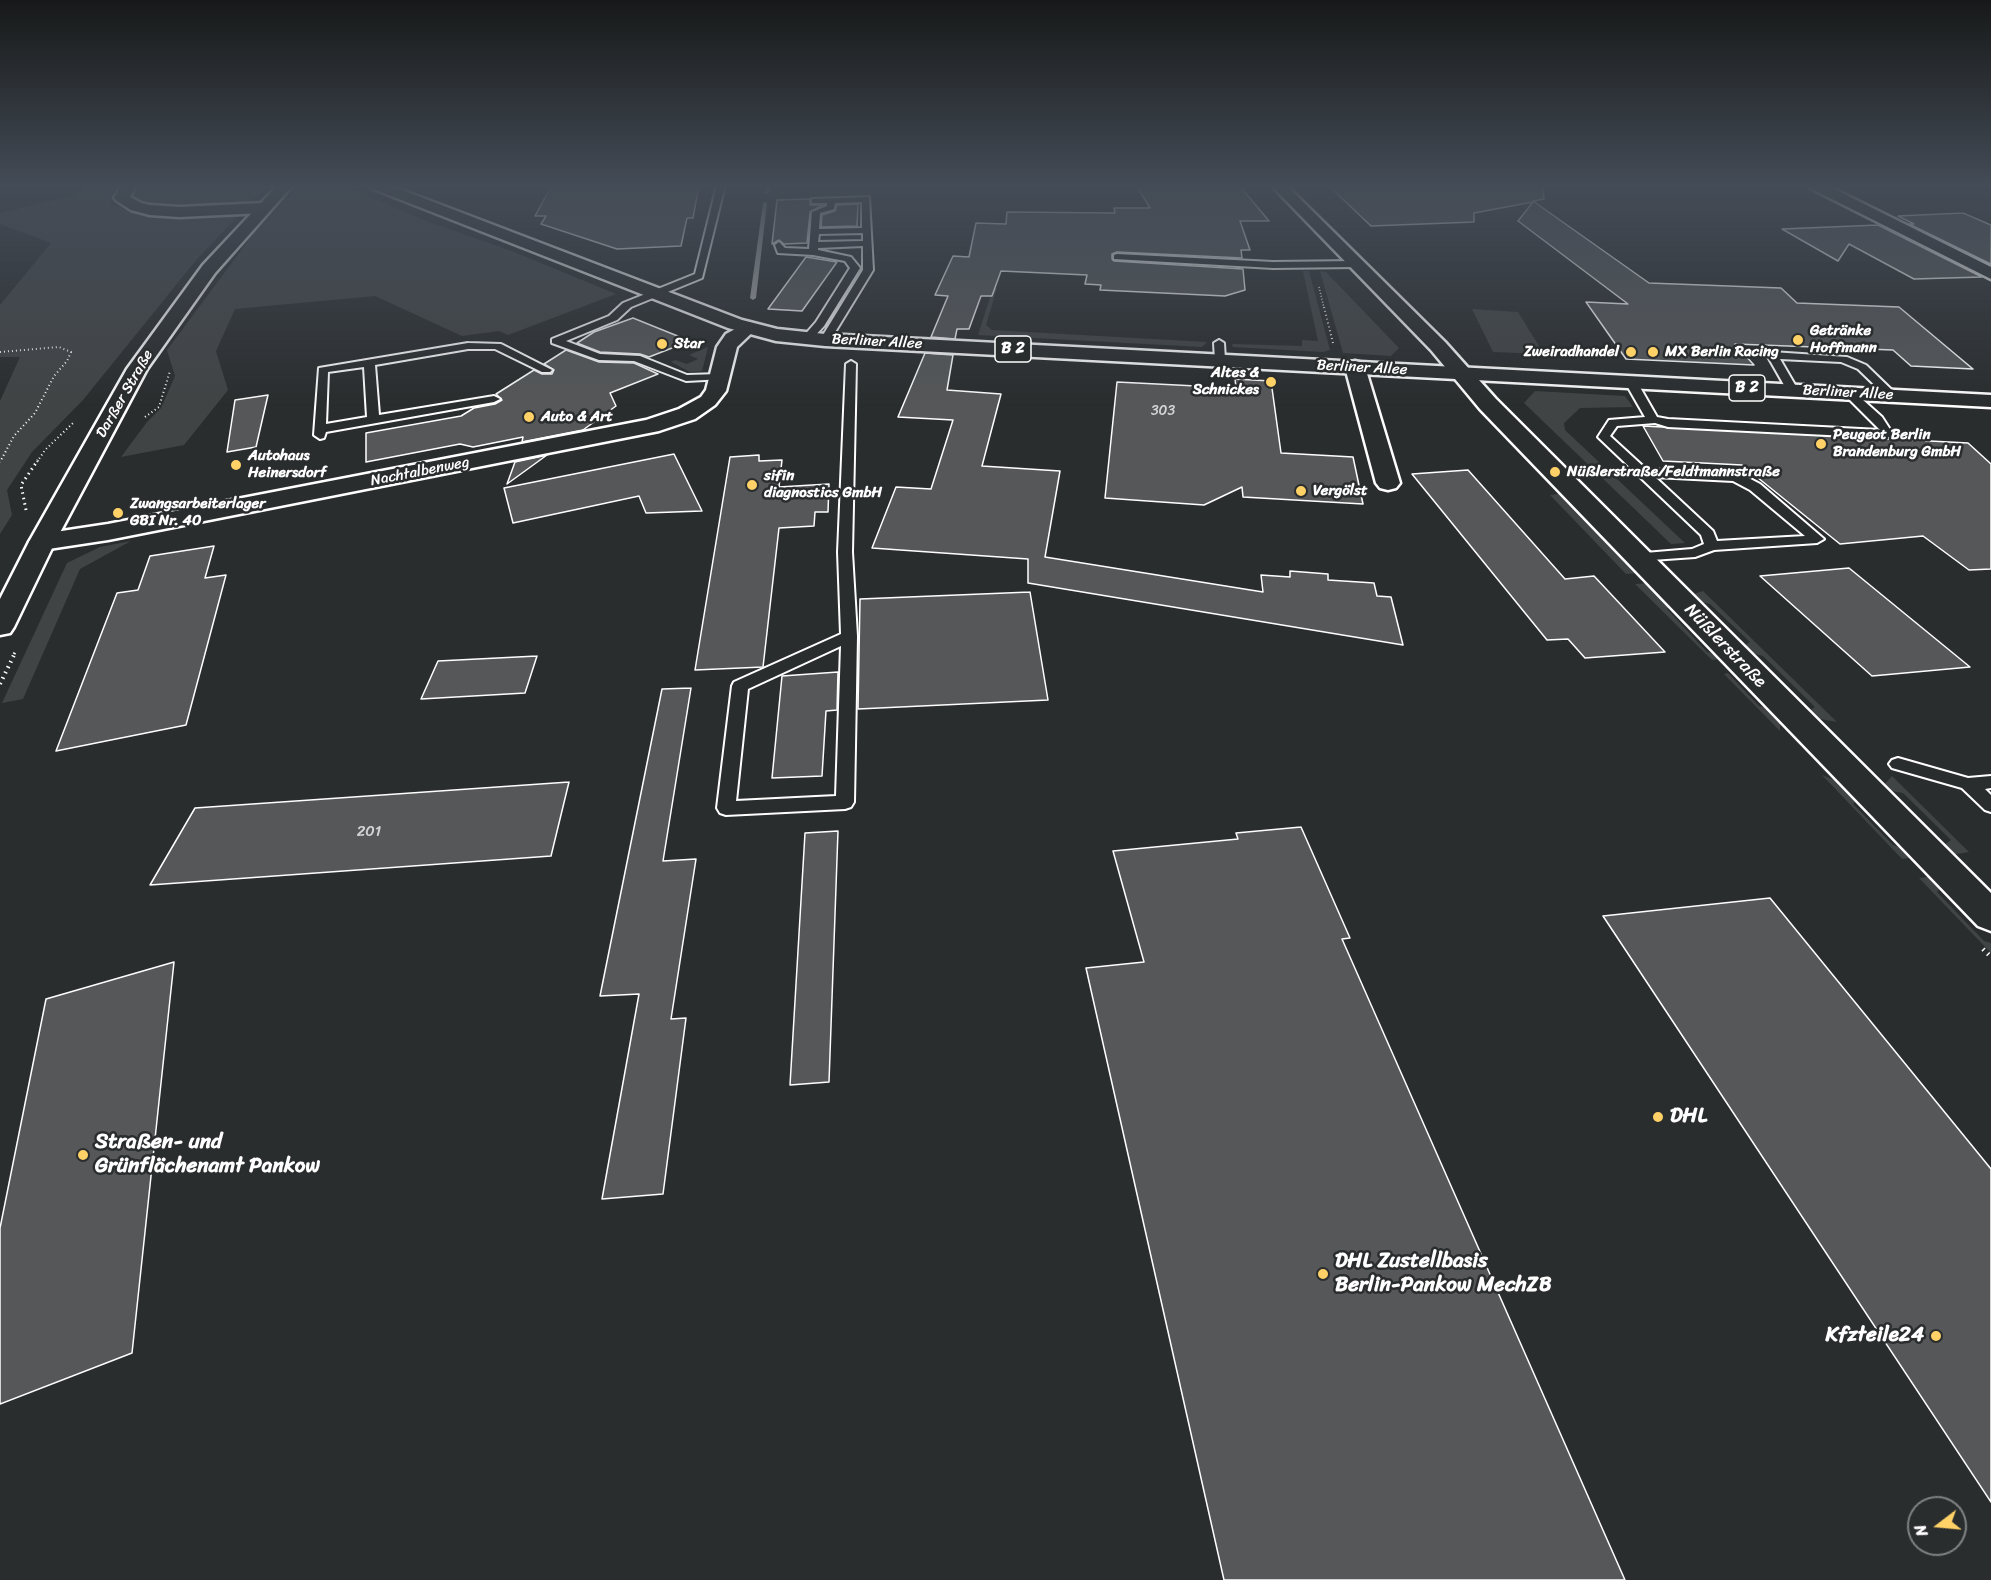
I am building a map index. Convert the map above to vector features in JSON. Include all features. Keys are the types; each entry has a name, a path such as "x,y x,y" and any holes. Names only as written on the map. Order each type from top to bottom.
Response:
{"main road":[{"name":"Darßer Straße","path":"0,627 42,542 137,369 218,259"},
{"name":"B 2","path":"569,259 742,326"},
{"name":"Nüßlerstraße","path":"1351,259 1438,346 1461,373 1638,557 1991,916"},
{"path":"1962,259 1991,273"},
{"name":"Nachtalbenweg","path":"42,542 634,431 669,421 700,407 716,391 727,346 742,326"},
{"name":"Berliner Allee","path":"742,326 816,339 1219,352 1356,367 1991,400"},
{"path":"1356,367 1388,483"}],"lane":[{"path":"703,259 699,276 627,305 613,318 556,340 599,357 636,358 686,378 720,377"},
{"path":"816,339 820,324 855,267 848,259"},
{"path":"816,339 868,270 868,259"},
{"path":"1151,259 1273,265 1356,264"},
{"path":"494,399 373,420 320,432 323,370 444,348 497,346 546,370"},
{"path":"1792,390 1772,355 1844,359 1862,367 1891,395"},
{"path":"369,362 373,420"},
{"path":"849,636 740,686 726,808 845,802 849,636 845,552 851,364"},
{"path":"1631,382 1645,408 1655,420"},
{"path":"1711,546 1708,534 1604,437 1613,423 1655,420 1668,423 1887,434 1887,430 1878,420 1850,393"},
{"path":"1638,557 1695,553 1711,546 1817,539 1755,487 1736,477 1642,472"},
{"path":"1898,764 1968,784 1991,782"},
{"path":"1968,784 1991,805"}],"path":[{"path":"1313,264 1334,344"},
{"path":"0,351 59,348 71,352 67,361 54,376 35,413 14,436 0,462"}],"shaded area":[{"path":"38,259 197,259 83,400 32,452 7,490 12,515 0,534 0,401 20,357 0,357 0,305"},
{"path":"235,259 530,259 616,294 508,335 499,331 462,336 375,296 235,309 216,351 228,390 184,445 121,457 147,422 161,408 175,376 167,350"},
{"path":"1303,271 1309,271 1330,350 1323,352 1233,347 1232,344 1302,346 1302,340 1318,341"},
{"path":"1320,271 1326,272 1399,348 1391,356 1343,353"},
{"path":"993,288 997,288 986,325 992,330 1207,342 1202,347 978,335"},
{"path":"1472,309 1518,312 1544,354 1493,352"},
{"path":"708,347 702,371 690,372 671,362 675,360 687,364 698,359 689,355"},
{"path":"1535,391 1625,396 1633,407 1580,408 1564,423 1565,430 1685,543 1671,544 1524,403"},
{"path":"1559,494 1577,508 1641,573 1626,574 1550,495"},
{"path":"131,541 80,569 23,699 2,703 67,563 100,547"},
{"path":"1651,583 1672,605 1667,609 1707,652 1725,659 1712,660 1635,584"},
{"path":"1703,591 1837,722 1815,718 1808,712 1815,707 1763,656 1748,652 1743,647 1750,642 1710,604 1697,601 1691,595"},
{"path":"1728,673 1759,706 1774,710 1780,717 1780,731 1724,674"},
{"path":"1822,775 1839,782 1852,792 1858,798 1853,804 1893,845 1910,851 1916,857 1902,859"},
{"path":"1892,776 1969,852 1951,855 1943,846 1951,840 1903,793 1886,790 1883,786"},
{"path":"1934,876 1942,885 1937,892 1984,941 1991,943 1991,953 1919,878"}],"building":[{"path":"805,259 837,262 802,311 768,309"},
{"path":"952,259 1112,259 1114,261 1243,269 1245,290 1225,296 1100,290 1101,285 1085,284 1087,275 1001,271 992,296 981,296 969,329 957,329 955,339 931,337 948,296 935,295"},
{"path":"1568,259 1615,259 1649,283 1781,288 1797,303 1899,307 1973,369 1911,366 1893,350 1735,344 1754,365 1626,359 1586,302 1628,304"},
{"path":"1876,259 1945,259 1982,277 1914,279"},
{"path":"1980,259 1991,259 1991,264"},
{"path":"633,318 690,341 649,357 640,354 600,352 577,343 594,332"},
{"name":"Auto & Art","path":"566,350 599,362 634,363 658,374 610,393 616,406 583,430 522,442 523,437 473,447 460,444 366,462 366,433 461,416 474,408 495,404 502,400 496,394 534,370 542,374 552,374 554,370 544,364"},
{"path":"925,353 953,355 947,390 1001,394 982,466 1060,471 1045,557 1263,592 1261,575 1290,577 1290,571 1328,574 1328,580 1374,583 1377,596 1391,597 1403,645 1028,583 1028,559 872,548 896,487 931,489 953,420 898,417"},
{"path":"1235,379 1271,381 1281,453 1353,457 1363,504 1243,497 1242,487 1204,505 1105,498 1117,382 1236,388"},
{"path":"268,395 256,447 227,452 235,400"},
{"path":"1643,426 1968,443 1991,464 1991,569 1969,570 1923,536 1840,544 1742,465 1663,461"},
{"path":"674,454 702,511 646,513 639,496 513,523 504,488"},
{"path":"547,455 507,484 515,462"},
{"path":"759,455 759,461 782,460 779,487 829,484 828,512 815,512 814,526 779,528 763,667 695,670 730,457"},
{"path":"1468,470 1565,579 1594,576 1665,652 1585,658 1568,639 1547,640 1412,474"},
{"path":"214,546 205,578 226,575 186,725 56,751 117,593 138,590 150,556"},
{"path":"1849,568 1970,667 1872,676 1760,576"},
{"path":"1030,592 1048,700 858,709 860,599"},
{"path":"537,656 525,693 421,699 438,661"},
{"path":"838,672 837,710 826,711 822,776 772,778 782,676"},
{"path":"691,688 663,861 696,859 671,1019 686,1018 663,1194 602,1199 639,994 600,996 662,689"},
{"path":"569,782 551,856 150,885 195,808"},
{"name":"DHL Zustellbasis Berlin-Pankow MechZB","path":"1301,827 1350,938 1342,939 1625,1580 1224,1580 1086,968 1144,962 1113,851 1238,839 1236,833"},
{"path":"838,831 829,1082 790,1085 805,833"},
{"name":"Kfzteile24","path":"1770,898 1991,1169 1991,1502 1603,916"},
{"path":"174,962 132,1353 0,1404 0,1228 46,999"}],"waterway":[{"path":"753,298 758,259"}],"place":[{"name":"Getränke Hoffmann","path":"1798,340"},
{"name":"Star","path":"662,344"},
{"name":"Zweiradhandel","path":"1631,352"},
{"name":"MX Berlin Racing","path":"1653,352"},
{"name":"Altes & Schnickes","path":"1271,382"},
{"name":"Auto & Art","path":"529,417"},
{"name":"Peugeot Berlin Brandenburg GmbH","path":"1821,444"},
{"name":"Autohaus Heinersdorf","path":"236,465"},
{"name":"Nüßlerstraße/Feldtmannstraße","path":"1555,472"},
{"name":"sifin diagnostics GmbH","path":"752,485"},
{"name":"Vergölst","path":"1301,491"},
{"name":"Zwangsarbeiterlager GBI Nr. 40","path":"118,513"},
{"name":"DHL","path":"1658,1117"},
{"name":"Straßen- und Grünflächenamt Pankow","path":"83,1155"},
{"name":"DHL Zustellbasis Berlin-Pankow MechZB","path":"1323,1274"},
{"name":"Kfzteile24","path":"1936,1336"}]}
